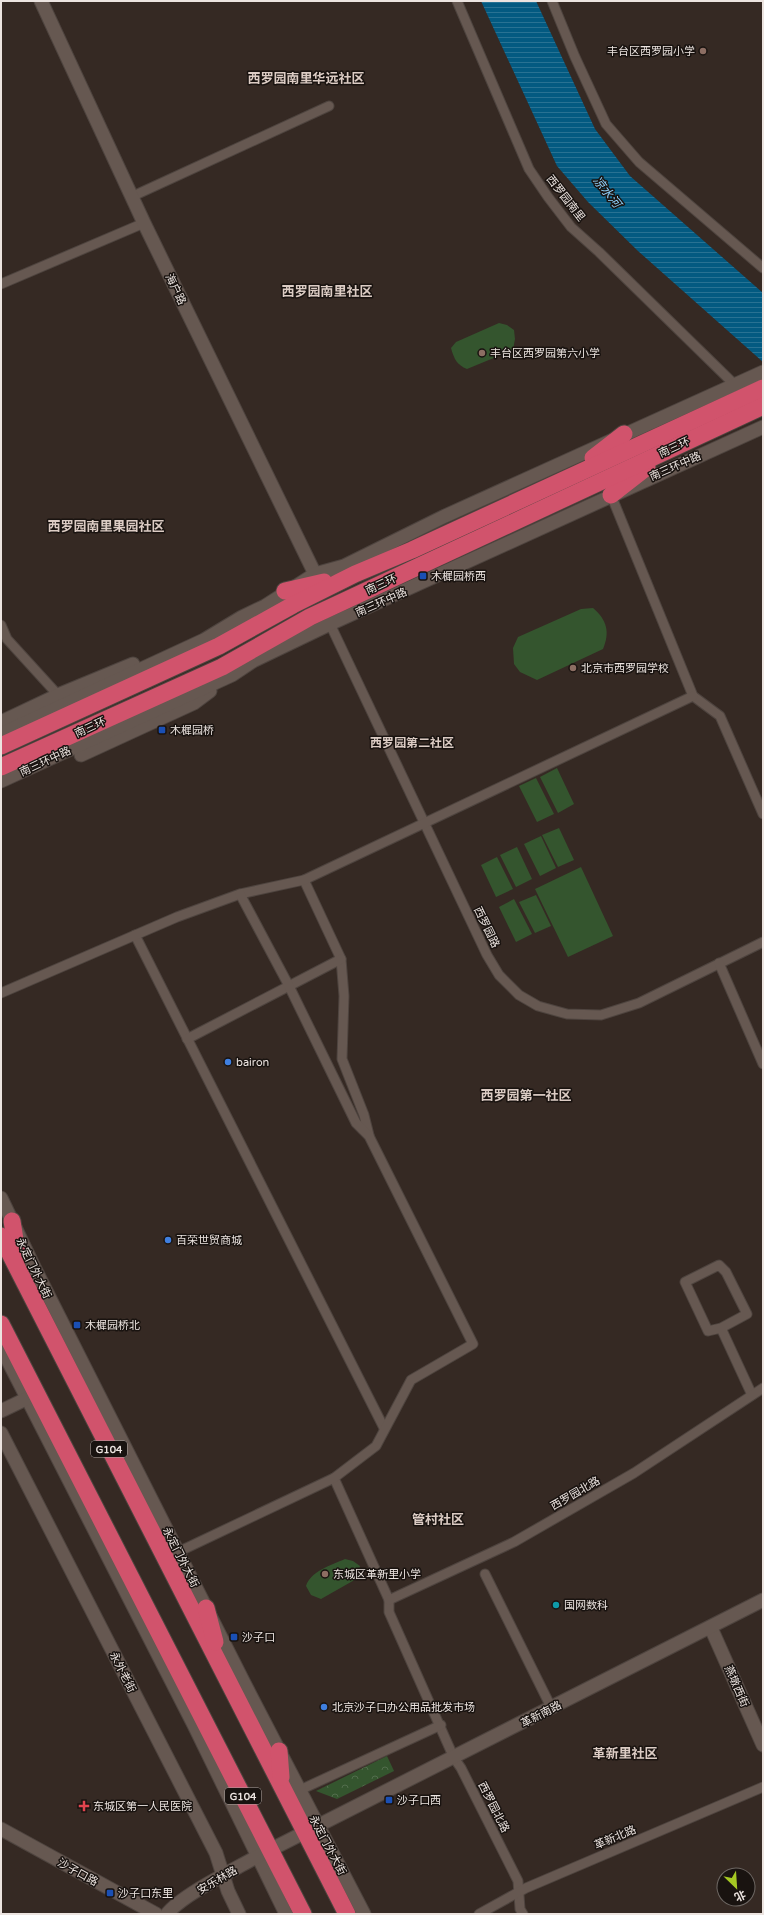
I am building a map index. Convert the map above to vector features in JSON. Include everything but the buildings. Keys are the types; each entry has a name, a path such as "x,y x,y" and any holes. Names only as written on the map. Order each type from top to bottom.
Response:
{"highway":[{"name":"南三环","path":"1,746 219,646 293,605 355,574 412,550 564,479 760,381"},
{"name":"南三环","path":"1,768 227,671 310,617 763,406"},
{"path":"564,479 624,434"},
{"path":"611,495 671,448"},
{"path":"285,591 355,574"},
{"path":"191,659 204,640"},
{"path":"227,671 253,661"},
{"path":"12,1221 21,1274"},
{"name":"永定门外大街","path":"1,1236 224,1675 282,1785 312,1829 347,1914"},
{"name":"G104","path":"1,1324 264,1853 303,1914"},
{"path":"206,1608 224,1675"},
{"path":"279,1751 282,1785"}],"street":[{"name":"海户路","path":"41,1 131,197 315,574"},
{"name":"西罗园南里","path":"457,1 529,169 548,197 571,227 600,252 734,384"},
{"path":"552,1 575,57 606,124 639,162 763,268"},
{"path":"131,197 329,106"},
{"path":"1,284 144,223"},
{"path":"1,722 58,695 206,634 265,606 285,591 315,574 344,566 445,516 734,384 760,381"},
{"name":"南三环中路","path":"253,661 611,495 763,427"},
{"path":"611,495 693,696 720,716 763,814"},
{"path":"1,734 204,640 242,617"},
{"name":"西罗园路","path":"330,624 487,955 499,975 519,995 538,1006 567,1014 601,1014 639,1003 763,942"},
{"path":"1,625 7,639 58,695"},
{"path":"1,791 194,703 227,671"},
{"name":"南三环中路","path":"1,781 227,671"},
{"path":"1,993 134,935 240,894 304,880 693,696"},
{"path":"178,1552 334,1478 376,1446 384,1428 411,1380 473,1344 369,1136 364,1115 342,1059 344,996 341,959 304,880"},
{"path":"240,894 289,986 356,1123 369,1136"},
{"path":"134,935 384,1428"},
{"path":"187,1039 341,959"},
{"path":"719,963 763,1063"},
{"name":"永定门外大街","path":"1,1198 206,1608 300,1790 312,1829 364,1914"},
{"path":"719,1265 726,1272 747,1314 721,1328 708,1331 685,1282 719,1265"},
{"path":"721,1328 752,1395"},
{"path":"1,1347 194,1725 264,1853 286,1914"},
{"name":"西罗园北路","path":"389,1600 514,1542 634,1474 763,1388"},
{"path":"1,1411 28,1398"},
{"name":"永外老街","path":"1,1433 5,1450 216,1853 228,1891 239,1914"},
{"name":"西罗园北路","path":"334,1478 389,1600 390,1612 441,1725 454,1758 461,1768 518,1881 520,1909 523,1914"},
{"path":"485,1574 552,1709"},
{"name":"革新南路","path":"312,1829 552,1709 763,1600"},
{"name":"燕墩西街","path":"711,1628 763,1744"},
{"path":"300,1790 441,1725"},
{"name":"革新北路","path":"479,1914 519,1893 763,1787"},
{"name":"安乐林路","path":"167,1914 176,1904 188,1896 264,1853 312,1829"},
{"name":"沙子口路","path":"1,1830 156,1914"}],"green space":[{"path":"499,323 507,325 514,330 515,339 513,350 467,369 458,363 451,348 456,342"},
{"path":"593,608 601,617 606,627 607,632 603,649 537,680 520,672 514,664 513,648 518,637 581,609"},
{"path":"557,768 574,804 558,813 540,777"},
{"path":"536,778 554,814 537,822 519,786"},
{"path":"559,828 574,860 558,867 542,835"},
{"path":"541,836 556,868 540,876 524,844"},
{"path":"517,847 532,879 516,887 500,855"},
{"path":"497,857 513,889 496,897 481,865"},
{"path":"581,867 613,936 568,957 535,889"},
{"path":"536,895 551,926 535,933 519,902"},
{"path":"514,899 532,934 516,942 499,907"},
{"path":"345,1559 353,1561 360,1566 358,1578 321,1599 311,1595 306,1586 312,1576 322,1569"},
{"path":"387,1756 394,1771 337,1799 316,1791"}],"water":[{"name":"凉水河","path":"481,1 536,1 595,129 630,176 763,293 763,362 638,251 588,202 557,166"}],"place":[{"name":"丰台区西罗园小学","path":"703,51"},
{"name":"丰台区西罗园第六小学","path":"482,353"},
{"name":"木樨园桥西","path":"423,576"},
{"name":"北京市西罗园学校","path":"573,668"},
{"name":"木樨园桥","path":"162,730"},
{"name":"bairon","path":"228,1062"},
{"name":"百荣世贸商城","path":"168,1240"},
{"name":"木樨园桥北","path":"77,1325"},
{"name":"东城区革新里小学","path":"325,1574"},
{"name":"国网数科","path":"556,1605"},
{"name":"沙子口","path":"234,1637"},
{"name":"北京沙子口办公用品批发市场","path":"324,1707"},
{"name":"沙子口西","path":"389,1800"},
{"name":"东城区第一人民医院","path":"84,1806"},
{"name":"沙子口东里","path":"110,1893"}],"district":[{"name":"西罗园南里华远社区","path":"306,78"},
{"name":"西罗园南里社区","path":"327,291"},
{"name":"西罗园南里果园社区","path":"106,526"},
{"name":"西罗园第二社区","path":"412,743"},
{"name":"西罗园第一社区","path":"526,1095"},
{"name":"管村社区","path":"438,1519"},
{"name":"革新里社区","path":"625,1753"}]}
